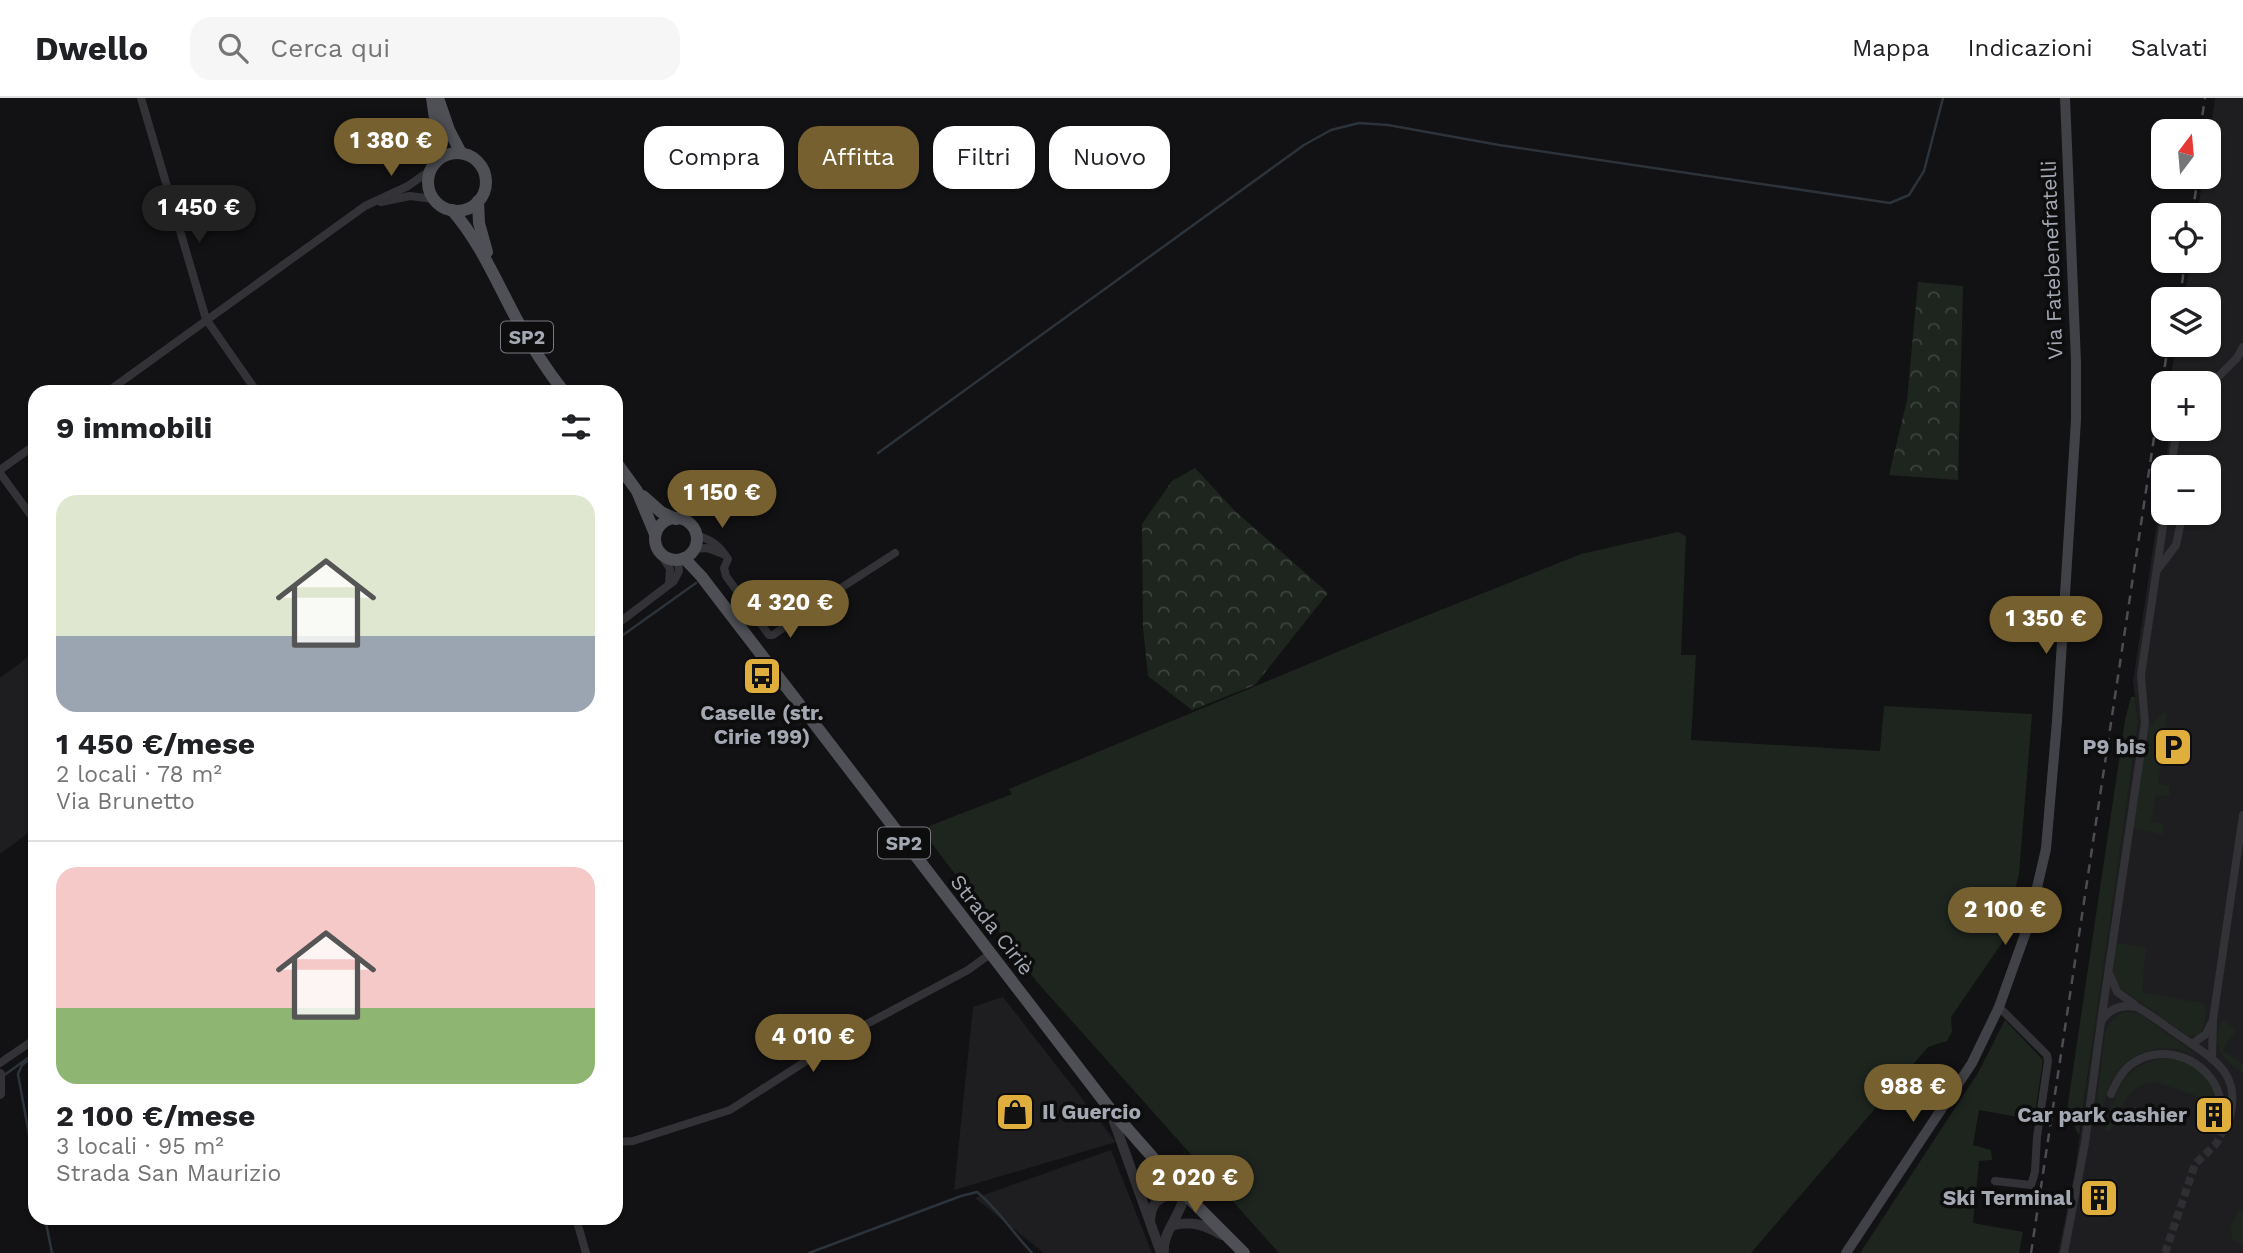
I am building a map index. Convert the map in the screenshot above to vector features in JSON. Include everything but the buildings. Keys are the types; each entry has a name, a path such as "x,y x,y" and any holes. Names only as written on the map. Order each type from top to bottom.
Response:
{"main road":[{"path":"432,98 437,133 437,160"},
{"path":"438,98 449,130 461,153"},
{"name":"Via Fatebenefratelli","path":"1846,1253 1972,1063 1999,1007 2037,897 2046,849 2056,734 2076,419 2065,98"},
{"path":"452,211 471,207 478,201 486,185 482,168 477,161 461,153 444,155 437,160 429,171 429,191 433,200 452,211 469,230 496,279"},
{"path":"478,201 478,223 496,279"},
{"name":"SP2","path":"496,279 541,360 559,385"},
{"path":"623,472 637,491 661,512 689,523 689,551 665,557 654,540 655,534 663,523 676,519"},
{"path":"637,491 655,534"},
{"name":"Strada Ciriè","path":"689,551 701,576 1110,1109"},
{"name":"SP2","path":"1110,1109 1185,1194 1244,1253"}],"street":[{"path":"141,98 206,319 252,385"},
{"path":"116,385 365,206 408,186 429,171"},
{"path":"365,206 411,196 433,200"},
{"path":"2221,374 2237,358 2243,347"},
{"path":"28,450 0,471 28,511"},
{"path":"2064,1253 2085,1143 2145,723 2141,675 2163,525"},
{"path":"2156,572 2176,545 2180,525"},
{"path":"623,620 668,587 674,581 689,551 710,539 719,545 728,559 724,568 726,576 769,635 773,635 824,598 895,553"},
{"path":"689,551 707,548 725,555"},
{"path":"660,553 670,569 668,587"},
{"path":"2212,1059 2213,1020 2243,815"},
{"path":"623,1142 633,1141 730,1110 848,1034 968,970 990,954"},
{"path":"2109,965 2116,992 2219,1063 2229,1079 2234,1097 2230,1117"},
{"path":"2101,1023 2105,1016 2119,1007 2126,1005 2140,1008"},
{"path":"1995,1181 2031,1185 2035,1172 2048,1061 2048,1055 1999,1007"},
{"path":"2192,1044 2206,1034 2213,1020"},
{"path":"0,1063 28,1044"},
{"path":"2111,1094 2119,1077 2135,1062 2145,1057 2173,1055 2185,1058 2204,1069 2218,1088 2220,1098"},
{"name":"Strada Ciriè","path":"1110,1109 1150,1224 1163,1253"},
{"path":"1150,1224 1152,1207 1157,1200 1167,1194 1185,1194 1173,1225 1164,1238 1163,1253"},
{"path":"1173,1225 1194,1223 1206,1226 1233,1242"},
{"path":"578,1225 586,1253"}],"shaded area":[{"path":"2215,98 2243,98 2243,1253 2058,1253 2075,1171 2138,722 2133,681 2157,525 2221,525 2221,455 2167,455 2168,441 2221,441 2221,371 2172,371 2174,357 2221,357 2221,287 2186,287 2188,273 2221,273 2221,203 2199,203 2201,189 2221,189 2221,119 2212,119"},
{"path":"28,657 28,833 0,854 0,678"},
{"path":"1003,997 1116,1142 954,1190 973,1007"},
{"path":"1111,1150 1152,1253 1044,1253 975,1198"}],"green space":[{"path":"1918,282 1963,286 1958,480 1889,475 1907,400"},
{"path":"1195,468 1235,511 1328,593 1255,685 1192,710 1148,676 1143,627 1142,524 1172,481"},
{"path":"1678,532 1686,536 1681,655 1696,655 1691,740 1880,751 1884,706 2032,714 2019,874 2002,943 1951,1017 1952,1032 1947,1041 1928,1047 1751,1253 1279,1253 1037,982 930,841 929,826 1012,794 1009,789 1378,635 1581,554"},
{"path":"2131,697 2135,697 2138,722 2079,1136 2067,1110 2125,720"},
{"path":"2162,713 2167,714 2158,783 2169,786 2169,796 2156,795 2151,822 2164,824 2163,834 2133,828 2147,729"},
{"path":"2115,943 2146,947 2142,988 2144,993 2203,1003 2206,1010 2203,1029 2198,1035 2187,1035 2119,987 2113,970"},
{"path":"2126,1012 2140,1014 2200,1058 2189,1052 2164,1048 2141,1053 2130,1059 2113,1078 2099,1119 2095,1115 2105,1035 2112,1021"},
{"path":"2005,1020 2043,1060 2034,1120 1979,1110 1973,1145 1991,1150 1992,1160 1979,1161 1973,1223 2023,1232 2019,1253 1860,1253 1978,1073"},
{"path":"2222,1021 2227,1021 2236,1030 2222,1050 2243,1064 2243,1073 2220,1052 2218,1038"},
{"path":"2167,1058 2184,1062 2201,1071 2213,1085 2215,1102 2155,1082 2145,1083 2131,1092 2110,1131 2105,1130 2113,1103 2130,1073 2152,1061"},
{"path":"2238,1210 2243,1210 2243,1245 2232,1239 2231,1227"}],"waterway":[{"path":"878,453 1304,145 1331,130 1359,123 1388,125 1499,145 1890,203 1909,195 1924,171 1943,98"},
{"path":"623,635 696,583"},
{"path":"3,1076 28,1058"},
{"path":"28,1061 22,1065 18,1074 28,1129"},
{"path":"809,1253 977,1192 1032,1253"},
{"path":"46,1225 52,1253"}],"tunnel":[{"path":"2165,1253 2195,1164 2216,1144 2230,1117"}],"railway":[{"path":"2202,119 2205,98"},
{"path":"2194,203 2196,189"},
{"path":"2182,287 2183,273"},
{"path":"2031,1253 2166,357"}],"place":[{"name":"Caselle (str. Cirie 199)","path":"762,676"},
{"name":"P9 bis","path":"2173,747"},
{"name":"Il Guercio","path":"1015,1112"},
{"name":"Car park cashier","path":"2214,1115"},
{"name":"Ski Terminal","path":"2099,1198"}]}
